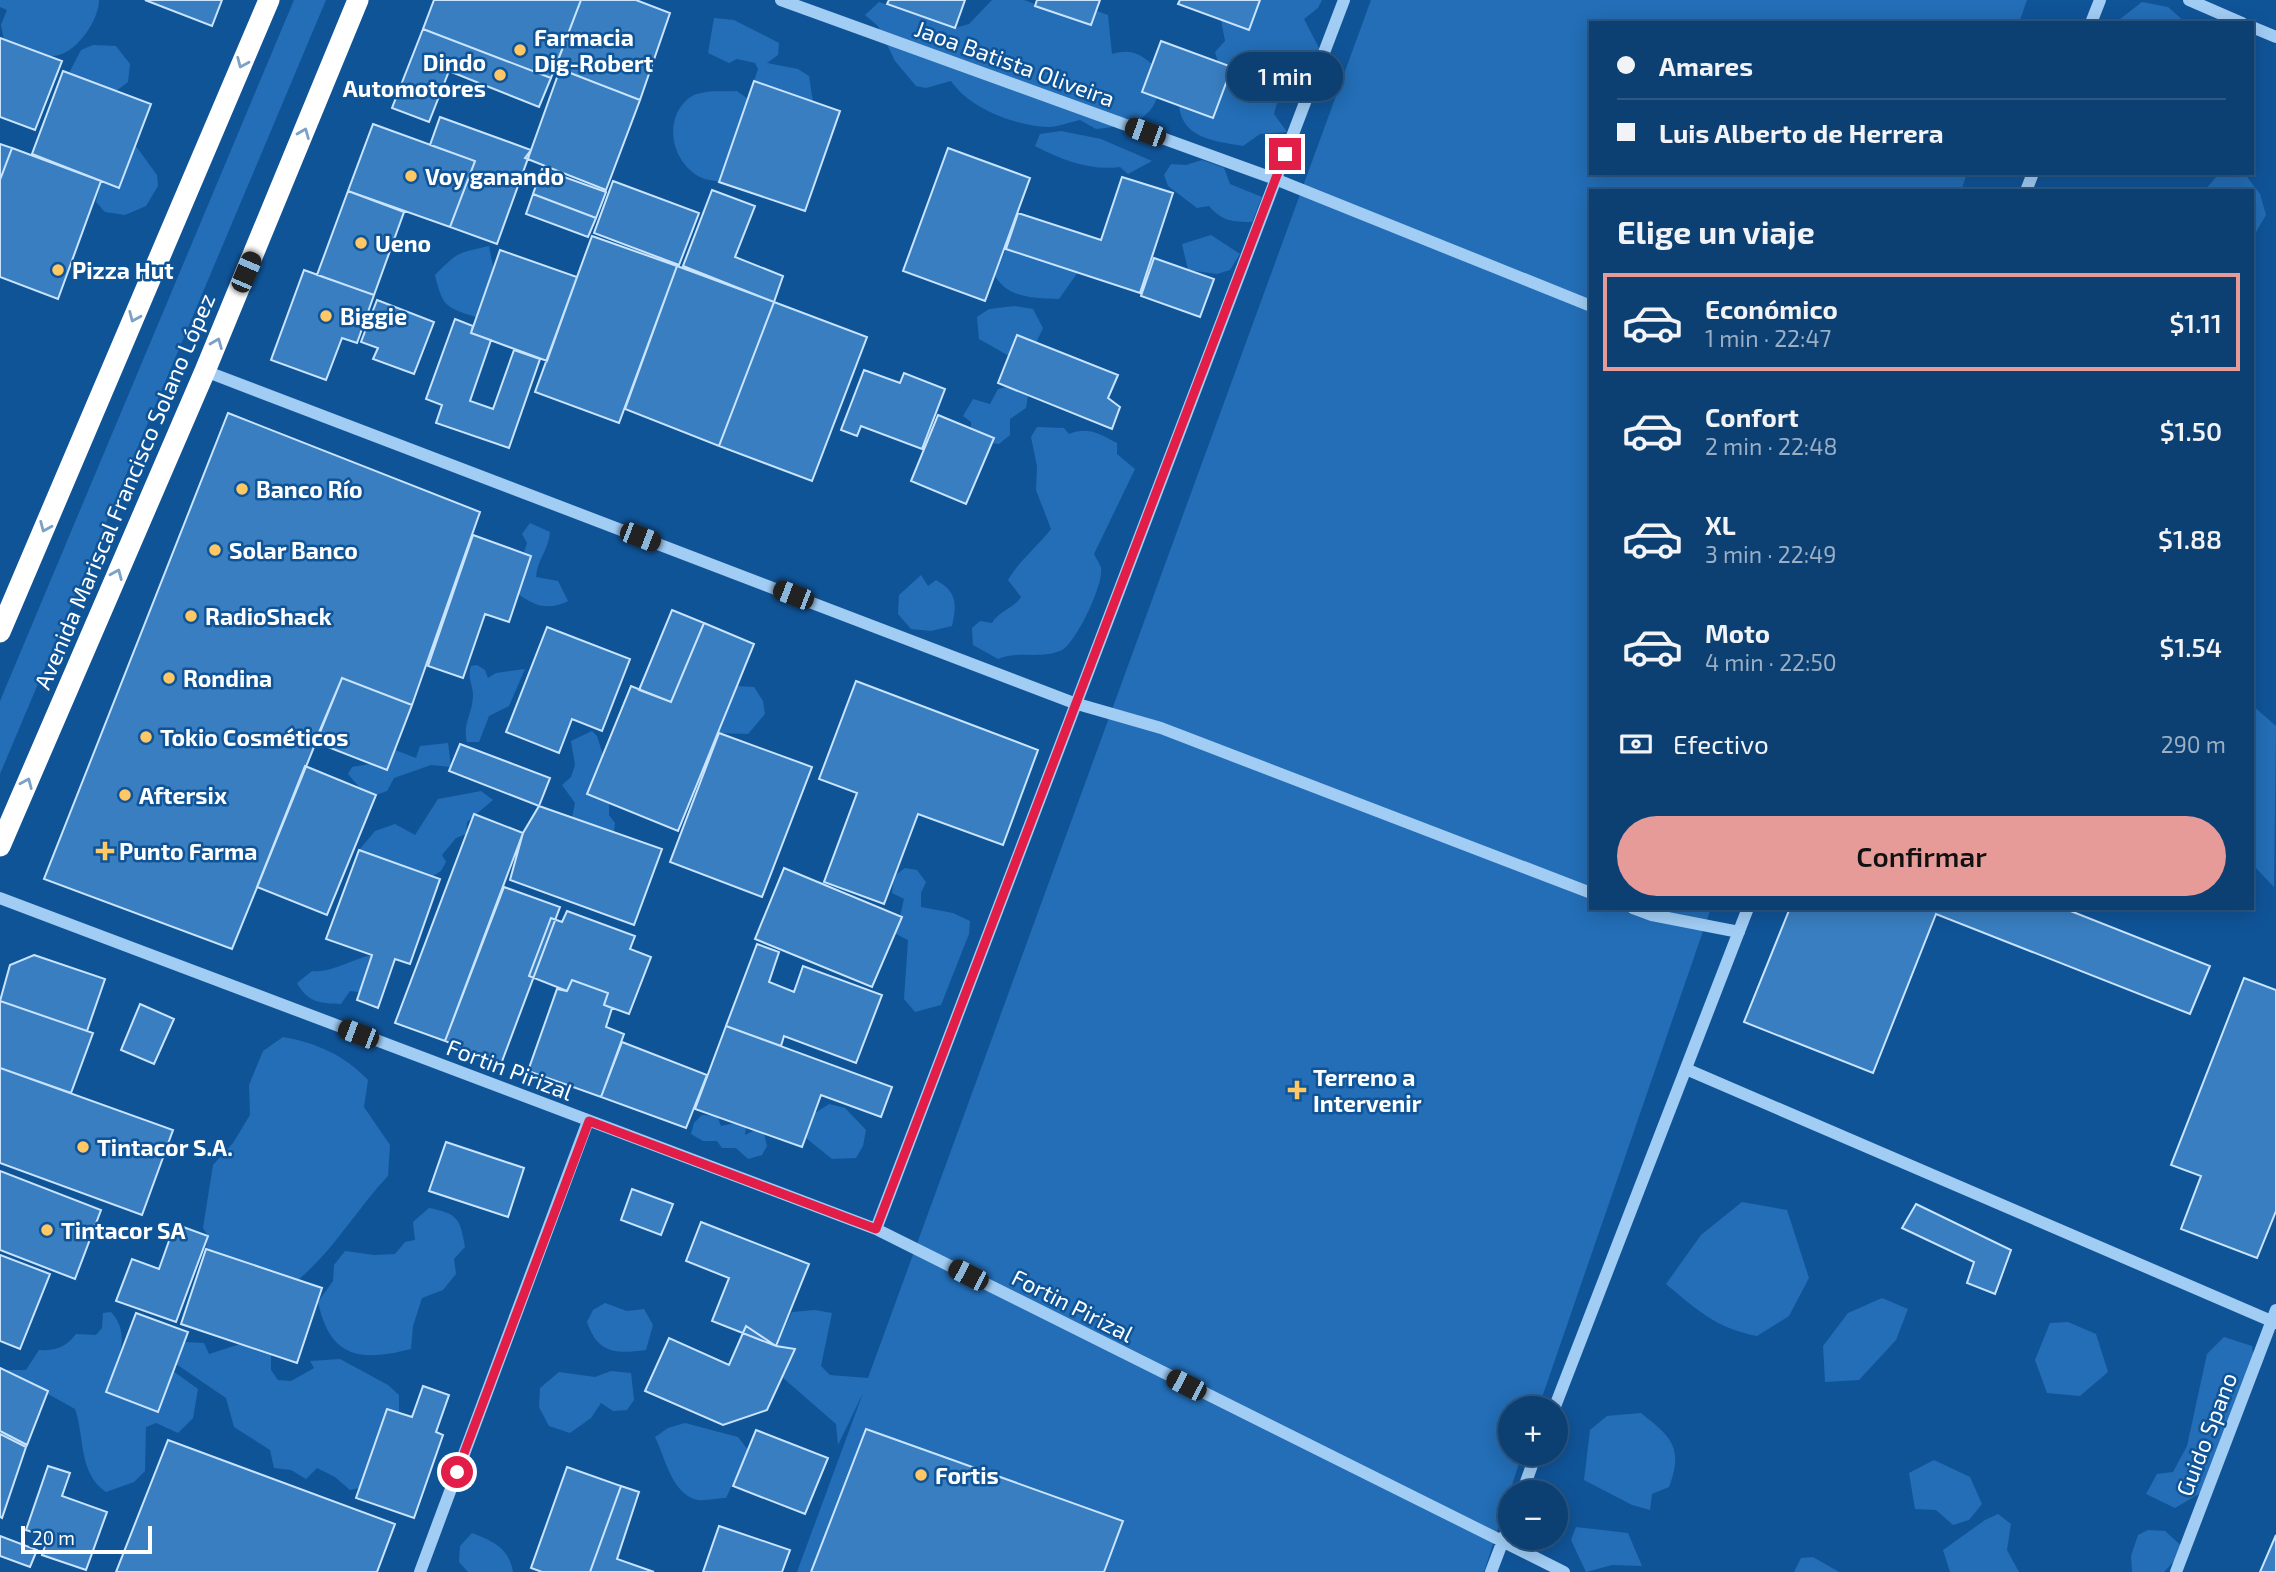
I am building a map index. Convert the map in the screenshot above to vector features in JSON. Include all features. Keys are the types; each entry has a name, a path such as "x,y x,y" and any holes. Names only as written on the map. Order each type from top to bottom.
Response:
{"highway":[{"path":"0,632 6,601 269,0"},
{"name":"Avenida Mariscal Francisco Solano López","path":"0,846 205,371 358,0"}],"street":[{"name":"Jaoa Batista Oliveira","path":"781,0 1275,179 1589,305"},
{"path":"876,1229 1074,703 1344,0"},
{"path":"2092,21 2100,0"},
{"path":"2189,0 2237,21"},
{"path":"2254,28 2276,37"},
{"path":"205,371 1074,703 1161,728 1589,892"},
{"name":"Fortin Pirizal","path":"0,898 876,1229 1498,1542"},
{"path":"1638,910 1739,932"},
{"path":"1559,1396 1747,910"},
{"path":"1686,1069 2275,1318"},
{"path":"420,1572 589,1121"},
{"name":"Guido Spano","path":"2176,1572 2275,1318"},
{"path":"1491,1572 1500,1550"},
{"name":"Fortin Pirizal","path":"1515,1550 1564,1572"}],"shaded area":[{"path":"0,0 99,0 95,18 76,45 59,55 50,56 32,52 4,40 1,25 7,10 0,7"},
{"path":"294,0 326,0 0,774 0,701"},
{"path":"992,0 1024,0 1091,25 1097,11 1108,15 1112,54 1133,53 1152,64 1142,92 1157,98 1153,107 1140,119 1115,127 1096,129 1080,120 1048,127 1008,119 969,99 951,81 926,88 916,86 895,61 878,26 865,15 879,2 955,28 969,24"},
{"path":"1260,0 1322,0 1318,8 1304,19 1319,48 1310,71 1280,92 1274,114 1287,132 1260,134 1243,146 1212,140 1194,132 1187,125 1179,106 1213,118 1232,68 1218,62 1215,52 1225,41 1221,20 1248,30"},
{"path":"1371,0 2027,0 2020,21 1589,21 1589,175 1966,175 1962,189 1589,189 1589,910 1710,910 1542,1396 1498,1396 1498,1466 1518,1466 1514,1480 1498,1480 1498,1529 1484,1572 797,1572 863,1393 838,1445 836,1424 782,1377 794,1349 776,1346 792,1312 815,1310 832,1313 821,1366 830,1375 868,1378"},
{"path":"2142,2 2168,7 2184,21 2118,21"},
{"path":"714,18 734,20 779,43 778,55 767,63 798,69 809,76 813,102 754,81 758,69 755,63 737,59 729,63 708,53"},
{"path":"93,45 116,46 130,64 128,82 116,91 69,73 81,50"},
{"path":"737,91 748,99 719,182 700,177 689,169 676,150 673,128 676,117 681,107 694,95"},
{"path":"1061,131 1101,139 1152,161 1128,174 1120,167 1076,163 1035,146 1040,134"},
{"path":"135,145 157,175 158,186 146,206 125,215 105,212 96,202 101,181"},
{"path":"1202,160 1224,168 1230,184 1262,197 1252,222 1228,220 1209,206 1197,208 1168,186 1164,175 1171,164 1186,165"},
{"path":"2246,175 2260,194 2266,215 2254,236 2254,189 2206,189 2217,176"},
{"path":"1211,235 1240,254 1230,270 1217,274 1188,270 1182,244"},
{"path":"489,246 493,267 476,317 452,308 443,300 435,275 459,254"},
{"path":"1006,249 1078,272 1059,299 1023,296 1007,289 995,276"},
{"path":"1015,306 1033,309 1043,328 1036,343 1017,335 1009,356 979,339 977,317 989,309"},
{"path":"1007,387 1028,395 1026,408 1010,419 1010,435 999,444 992,443 993,438 971,428 971,422 963,416 973,399 990,404 998,389"},
{"path":"1037,427 1064,428 1069,434 1088,431 1099,434 1117,443 1117,454 1135,469 1094,554 1101,568 1098,587 1081,625 1068,645 1054,653 1013,655 998,659 973,645 972,628 980,621 992,623 1021,597 1008,580 1051,529 1036,490 1037,466 1031,437"},
{"path":"530,523 550,532 536,577 558,581 568,601 554,606 542,606 518,594 531,556 524,553 527,543 522,534"},
{"path":"921,575 928,586 936,580 952,594 955,611 952,626 931,631 911,629 898,614 899,595"},
{"path":"477,665 485,670 488,678 496,673 525,669 509,706 489,716 479,742 467,742 466,730 473,695 470,670 471,666"},
{"path":"737,686 754,687 763,701 765,714 748,734 719,733"},
{"path":"2254,707 2276,726 2274,887 2254,866"},
{"path":"592,731 597,736 603,755 588,794 609,803 609,815 615,823 614,832 572,818 575,803 562,785 571,777 575,765 571,741"},
{"path":"448,743 451,767 431,765 394,778 387,791 376,795 360,788 348,774 352,767 370,764 387,770 395,750 416,758 420,746"},
{"path":"481,791 493,800 467,822 466,834 456,838 442,855 446,862 441,871 433,876 359,850 375,831 395,824 415,835 438,799"},
{"path":"905,868 917,870 926,882 921,893 921,907 953,913 970,921 969,934 941,1005 915,1012 904,999 908,940 896,934 904,899 892,893 894,876"},
{"path":"372,955 359,992 350,991 341,1004 315,1001 301,990 297,983 312,971 327,970"},
{"path":"283,1037 329,1051 368,1080 364,1107 390,1145 388,1176 323,1256 298,1280 206,1249 208,1236 203,1228 213,1165 233,1143 250,1115 249,1085 263,1051"},
{"path":"829,1104 845,1108 866,1130 863,1146 856,1158 832,1159 806,1138 815,1113"},
{"path":"702,1115 717,1116 721,1126 735,1123 746,1127 745,1135 755,1130 764,1133 767,1146 762,1155 748,1159 736,1148 722,1148 717,1141 703,1141 691,1134 694,1123"},
{"path":"1742,1202 1787,1210 1809,1278 1789,1316 1757,1336 1718,1323 1666,1284 1701,1235"},
{"path":"429,1208 452,1215 456,1219 465,1247 454,1259 456,1274 443,1290 422,1298 413,1326 411,1349 362,1355 339,1345 323,1321 318,1302 333,1281 334,1265 345,1251 374,1255 395,1254 405,1242 415,1240 413,1222"},
{"path":"1882,1298 1908,1309 1896,1340 1859,1380 1825,1382 1823,1346 1848,1313"},
{"path":"605,1303 627,1311 644,1309 653,1325 646,1350 609,1350 597,1340 587,1322 593,1310"},
{"path":"111,1312 118,1321 122,1341 118,1361 106,1392 158,1411 173,1371 198,1389 193,1418 178,1433 156,1423 146,1427 145,1471 134,1482 106,1492 97,1484 87,1465 75,1409 5,1370 26,1370 39,1350 60,1347 76,1334 96,1335 102,1328 103,1313"},
{"path":"2068,1322 2096,1334 2108,1372 2080,1396 2047,1393 2035,1360 2050,1323"},
{"path":"2224,1337 2252,1346 2255,1365 2209,1488 2175,1508 2146,1494 2157,1474 2173,1472 2187,1446 2207,1354"},
{"path":"184,1342 204,1343 209,1354 240,1344 271,1354 271,1370 278,1380 291,1381 314,1368 310,1361 340,1359 388,1385 399,1395 399,1413 387,1410 360,1488 350,1490 335,1477 317,1468 306,1479 291,1470 274,1468 270,1450 234,1427 226,1398 176,1364"},
{"path":"611,1371 631,1373 634,1400 627,1410 613,1411 601,1403 591,1418 570,1433 549,1426 539,1407 540,1388 559,1372 595,1377"},
{"path":"1641,1413 1667,1436 1675,1452 1669,1487 1652,1494 1650,1510 1632,1505 1584,1480 1590,1430 1607,1416"},
{"path":"685,1423 738,1437 748,1450 726,1498 698,1500 689,1497 670,1474 655,1437 668,1428"},
{"path":"1934,1460 1970,1477 1982,1504 1969,1520 1953,1525 1936,1510 1915,1509 1909,1473"},
{"path":"1998,1514 2011,1524 2007,1550 2019,1572 1950,1572 1943,1550"},
{"path":"1576,1527 1628,1533 1642,1566 1612,1565 1586,1572 1571,1540"},
{"path":"2148,1530 2165,1531 2185,1549 2164,1572 2132,1572 2131,1556 2138,1535"},
{"path":"472,1533 499,1546 508,1557 513,1572 468,1572 459,1562 460,1546"},
{"path":"1813,1557 1839,1572 1794,1572 1801,1558"}],"building":[{"path":"145,0 222,0 212,26"},
{"name":"Farmacia Dig-Robert","path":"434,0 581,0 551,78 423,29"},
{"path":"581,0 636,0 670,13 640,100 560,69 554,71"},
{"path":"889,0 965,0 955,28 887,4"},
{"path":"1037,0 1100,0 1091,25 1035,6"},
{"path":"1180,0 1260,0 1249,30 1178,4"},
{"name":"Dindo Automotores","path":"423,29 551,78 539,107 449,71 429,122 392,108"},
{"path":"0,38 62,61 35,130 0,117"},
{"path":"1161,41 1232,67 1213,118 1142,92"},
{"path":"560,69 640,100 606,190 525,158 531,150"},
{"path":"63,71 151,104 119,188 32,154"},
{"path":"754,81 840,111 805,211 719,182"},
{"path":"440,117 531,150 497,244 450,227 475,161 430,145"},
{"name":"Voy ganando","path":"373,124 475,161 450,227 348,191"},
{"path":"0,144 12,148 0,180"},
{"path":"12,148 101,181 58,299 0,277 0,180"},
{"path":"948,148 1030,178 985,301 903,271"},
{"path":"542,169 606,192 596,218 533,194"},
{"path":"1122,177 1173,193 1140,293 1006,249 1018,213 1101,240"},
{"path":"613,181 699,213 679,265 594,233"},
{"path":"712,190 755,206 735,257 783,276 774,302 683,266"},
{"name":"Ueno","path":"348,191 404,212 374,295 317,275"},
{"path":"533,194 596,218 588,237 526,214"},
{"path":"592,236 677,266 619,423 535,392"},
{"path":"500,250 577,277 547,361 471,333"},
{"path":"1154,258 1214,279 1200,317 1141,296"},
{"path":"677,266 774,302 719,446 625,409"},
{"name":"Biggie","path":"304,270 374,295 357,343 342,338 326,380 271,360"},
{"path":"377,300 434,322 414,374 373,359 378,348 361,342"},
{"path":"774,302 867,337 812,481 719,446"},
{"path":"455,319 473,326 471,333 491,340 470,401 493,409 514,350 540,359 509,448 436,423 442,405 426,399"},
{"path":"1017,335 1118,375 1108,398 1120,407 1112,429 998,383"},
{"path":"864,370 900,383 904,373 945,389 922,449 861,426 857,436 841,430"},
{"path":"228,413 480,512 412,705 342,678 232,949 44,879"},
{"path":"938,415 994,438 966,504 911,481"},
{"path":"473,535 531,556 509,622 485,614 463,678 428,666"},
{"path":"672,610 704,623 671,702 639,690"},
{"path":"704,623 754,644 678,831 587,794 631,686 671,702"},
{"path":"547,627 630,659 602,731 572,719 559,753 506,732"},
{"path":"342,678 412,705 387,770 315,742"},
{"path":"856,681 1038,750 1003,845 918,814 884,904 824,882 857,793 819,779"},
{"path":"719,733 812,767 762,897 670,862"},
{"path":"460,744 550,778 539,806 449,771"},
{"path":"305,766 376,795 327,915 257,887"},
{"path":"539,806 662,849 634,925 510,880 523,833"},
{"path":"474,814 523,833 445,1041 395,1023"},
{"path":"359,850 440,879 410,964 395,959 378,1008 357,1000 372,955 326,939"},
{"path":"784,868 902,917 872,987 755,939"},
{"path":"504,887 560,907 501,1064 445,1041"},
{"path":"1789,910 2068,910 2210,966 2190,1014 1936,914 1873,1073 1744,1022"},
{"path":"567,911 635,936 630,949 651,957 629,1014 604,1005 608,993 572,980 567,991 529,976 551,918 562,922"},
{"path":"757,944 779,952 769,982 794,992 803,966 882,995 856,1063 784,1036 781,1046 726,1026"},
{"path":"34,955 105,979 87,1031 0,1001 10,965"},
{"path":"2244,978 2276,990 2276,1211 2257,1258 2181,1229 2201,1176 2171,1165"},
{"path":"572,980 608,993 604,1005 612,1008 606,1027 624,1034 601,1097 528,1071 557,989 567,991"},
{"path":"0,1001 93,1033 71,1093 0,1068"},
{"path":"140,1004 174,1019 154,1064 121,1050"},
{"path":"726,1026 892,1087 881,1117 821,1095 802,1147 695,1109"},
{"path":"622,1042 707,1075 686,1128 601,1097"},
{"name":"Tintacor S.A.","path":"0,1068 173,1130 142,1215 0,1163"},
{"path":"446,1142 524,1168 508,1217 429,1191"},
{"name":"Tintacor SA","path":"0,1171 101,1210 75,1279 0,1250"},
{"path":"632,1189 673,1204 661,1235 621,1220"},
{"path":"1916,1204 2011,1250 1995,1294 1967,1283 1974,1262 1902,1228"},
{"path":"701,1222 809,1264 776,1346 712,1321 729,1278 686,1261"},
{"path":"175,1224 208,1236 176,1322 116,1301 132,1259 159,1269"},
{"path":"206,1249 322,1288 297,1363 181,1324"},
{"path":"0,1255 50,1274 20,1349 0,1341"},
{"path":"136,1313 188,1332 158,1412 106,1392"},
{"path":"746,1326 776,1346 795,1349 767,1410 723,1425 645,1391 669,1338 729,1365"},
{"path":"0,1368 48,1391 27,1445 0,1431"},
{"path":"423,1386 449,1395 436,1432 443,1435 414,1518 356,1498 387,1409 412,1417"},
{"name":"Fortis","path":"866,1429 1123,1521 1104,1572 811,1572"},
{"path":"756,1430 828,1458 805,1514 733,1486"},
{"path":"0,1434 26,1447 2,1518 0,1517"},
{"path":"168,1440 395,1524 377,1572 116,1572"},
{"path":"48,1466 70,1473 62,1496 107,1512 86,1570 42,1555 48,1537 26,1530"},
{"path":"567,1467 621,1486 590,1572 542,1572 531,1568"},
{"path":"621,1486 639,1492 617,1559 654,1572 590,1572"},
{"path":"719,1526 790,1550 782,1572 703,1572"},
{"path":"2276,1535 2276,1572 2260,1572"},
{"path":"0,1536 37,1550 30,1567 0,1556"}],"place":[{"name":"Farmacia Dig-Robert","path":"520,50"},
{"name":"Dindo Automotores","path":"500,75"},
{"name":"Voy ganando","path":"411,176"},
{"name":"Ueno","path":"361,243"},
{"name":"Pizza Hut","path":"58,270"},
{"name":"Biggie","path":"326,316"},
{"name":"Banco Río","path":"242,489"},
{"name":"Solar Banco","path":"215,550"},
{"name":"RadioShack","path":"191,616"},
{"name":"Rondina","path":"169,678"},
{"name":"Tokio Cosméticos","path":"146,737"},
{"name":"Aftersix","path":"125,795"},
{"name":"Punto Farma","path":"105,851"},
{"name":"Terreno a Intervenir","path":"1297,1090"},
{"name":"Tintacor S.A.","path":"83,1147"},
{"name":"Tintacor SA","path":"47,1230"},
{"name":"Fortis","path":"921,1475"}],"route":[{"path":"457,1472 589,1121 876,1229 1285,154"}]}
